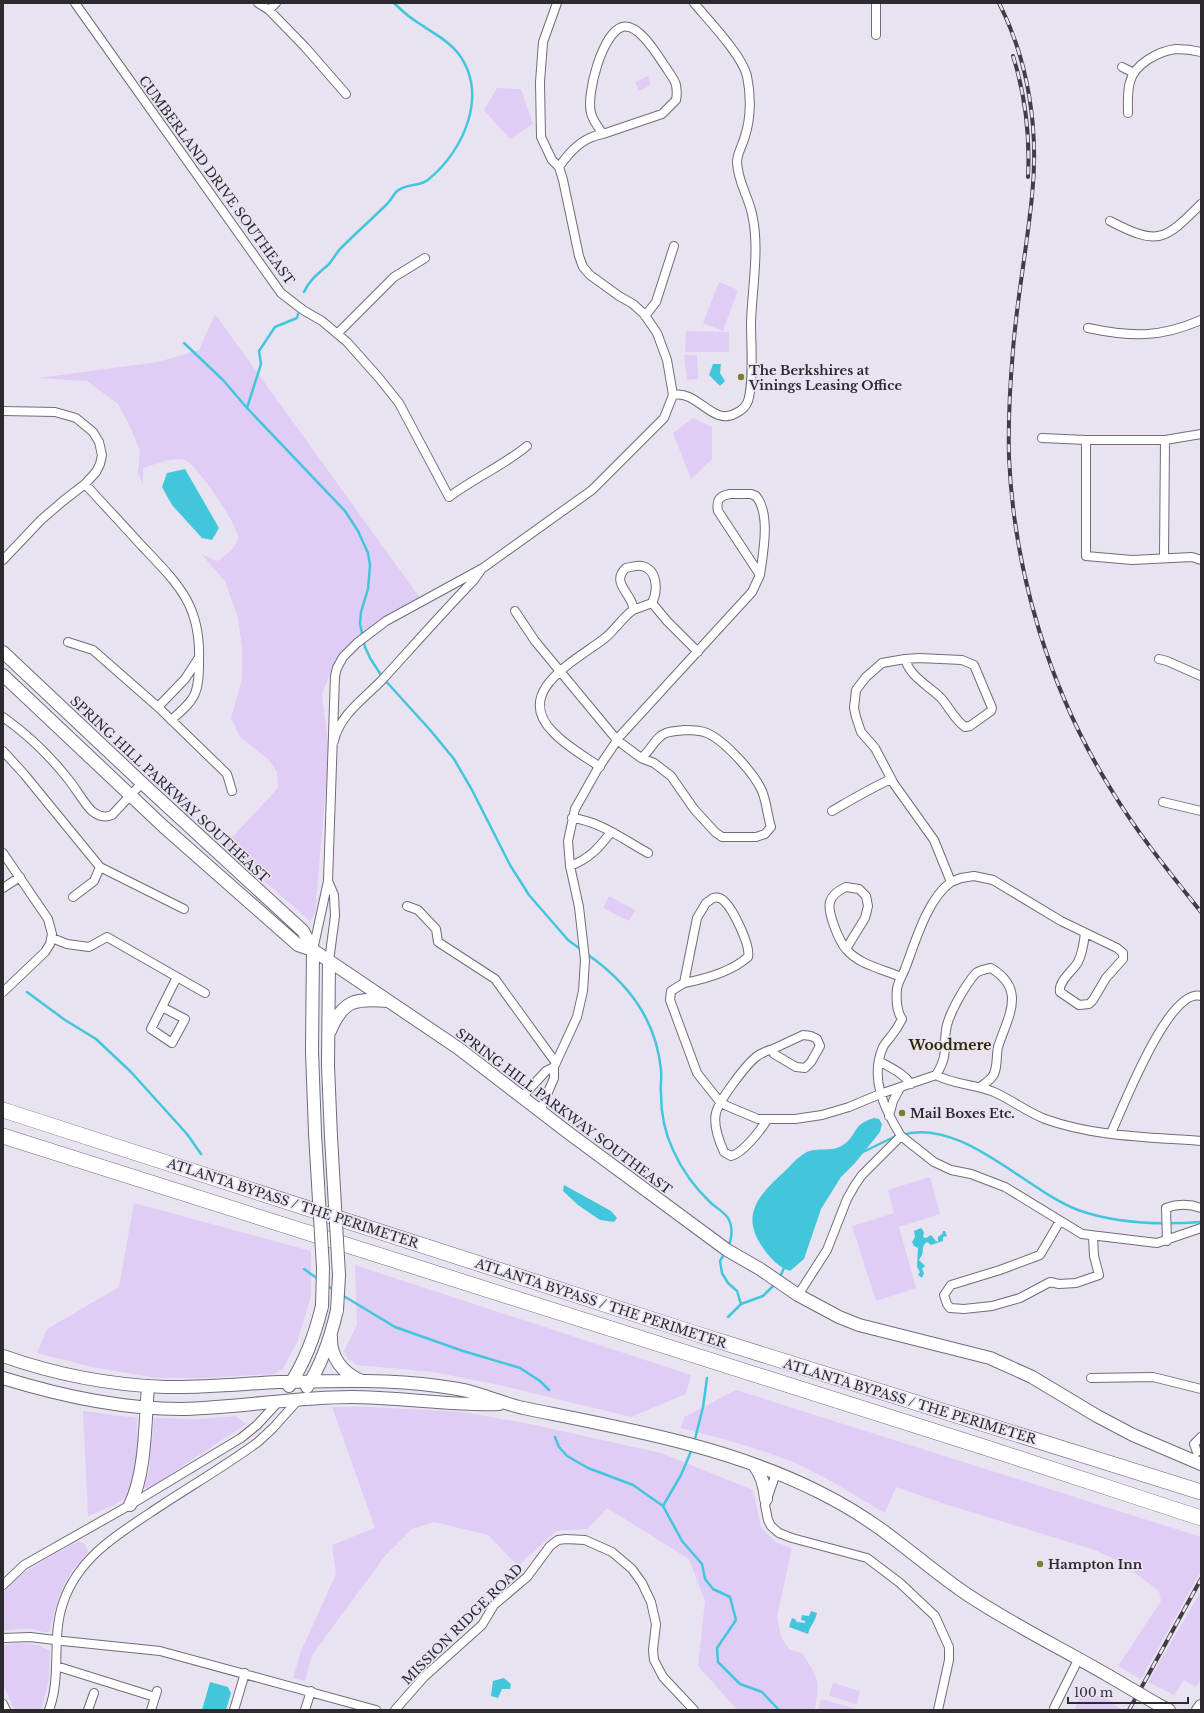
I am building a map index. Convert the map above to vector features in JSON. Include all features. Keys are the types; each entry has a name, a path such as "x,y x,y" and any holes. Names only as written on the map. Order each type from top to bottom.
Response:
{"highway":[{"name":"ATLANTA BYPASS / THE PERIMETER","path":"3,1110 702,1335 1201,1492"},
{"name":"ATLANTA BYPASS / THE PERIMETER","path":"3,1136 1201,1518"},
{"path":"3,1140 42,1149"}],"street":[{"name":"CUMBERLAND DRIVE SOUTHEAST","path":"74,3 281,292 303,310 322,320 347,342 398,403 450,497 462,487 527,446"},
{"path":"258,3 269,10 305,47 346,94"},
{"path":"269,10 276,3"},
{"path":"3,1585 24,1565 130,1506 241,1438 257,1425 280,1401 303,1364 311,1345 322,1306 323,1268 312,1051 313,950 328,881 331,756 335,676 339,663 348,650 386,621 483,568 592,490 664,418 673,395 664,351 657,333 645,316 633,304 604,285 583,267 579,256 559,167 552,160 542,140 540,82 542,42 557,3"},
{"path":"673,395 687,395 716,414 728,416 738,413 746,406 749,396 751,372 751,322 755,241 752,214 738,178 737,160 746,134 750,101 747,75 739,58 694,3"},
{"path":"876,3 876,35"},
{"path":"559,167 571,151 579,144 590,138 603,134 662,114 676,100 676,84 658,55 643,36 629,27 623,27 617,30 609,40 593,81 591,91 591,113 594,122 603,134"},
{"path":"1128,113 1130,81 1140,65 1161,53 1176,49 1201,52"},
{"path":"1122,67 1134,73"},
{"path":"1110,221 1129,231 1144,236 1162,235 1174,230 1201,204"},
{"path":"645,316 656,302 674,246"},
{"path":"337,334 394,277 425,258"},
{"path":"1088,328 1116,334 1147,334 1164,332 1201,320"},
{"path":"3,411 55,412 76,418 84,423 93,432 99,442 102,455 96,472 85,484 41,520 3,560"},
{"path":"1042,438 1086,440 1165,440 1201,434"},
{"path":"1086,440 1086,556 1132,560 1164,557 1192,557 1201,560"},
{"path":"1164,557 1165,440"},
{"path":"85,484 178,584 189,605 197,626 200,657 197,688 193,700 171,720"},
{"path":"540,1111 554,1078 555,1065 577,1017 583,991 585,960 579,907 570,866 568,841 575,809 618,740 752,592 760,575 765,544 763,514 759,499 751,494 723,495 719,498 717,503 718,511 760,575"},
{"path":"633,610 632,603 620,581 623,571 626,568 639,566 649,570 652,574 656,587 652,602"},
{"path":"331,756 335,737 351,709 383,678 429,629 474,580 483,568"},
{"path":"652,602 667,621 698,652"},
{"path":"600,767 560,738 544,720 540,707 542,692 553,677 573,660 605,638 633,610 652,602"},
{"path":"515,611 534,641 618,740 641,758 654,764 671,776 694,809 715,832 722,837 756,837 765,834 771,827 766,804 757,782 748,770 726,747 707,733 700,730 666,733 660,737 647,754 641,758"},
{"path":"68,642 92,650 158,707 228,774 232,791"},
{"name":"SPRING HILL PARKWAY SOUTHEAST","path":"3,652 142,783 303,931 313,950"},
{"path":"158,707 185,679 200,657"},
{"path":"905,659 915,676 940,698 965,727 970,726 991,711 992,708 974,665 968,661 962,660 905,659 879,664 859,684 855,698 856,717 861,732 875,748 891,779 934,840 951,882"},
{"path":"1159,659 1168,661 1201,676"},
{"name":"SPRING HILL PARKWAY SOUTHEAST","path":"3,675 164,827 298,945 313,950 458,1048 522,1098 727,1250 760,1269 798,1295 839,1317 859,1325 990,1358 1032,1377 1097,1416 1133,1434 1198,1456"},
{"path":"3,717 37,745 79,792 94,813 102,816 112,815 142,783"},
{"path":"3,751 24,774 100,867 184,910"},
{"path":"832,811 859,797 876,785 891,779"},
{"path":"1163,802 1201,811"},
{"path":"572,818 593,822 648,853"},
{"path":"570,866 590,856 599,848 611,832"},
{"path":"3,852 48,919 52,928 52,938 45,952 3,992"},
{"path":"73,897 94,881 100,867"},
{"path":"1085,933 1078,961 1059,988 1060,992 1079,1005 1089,1004 1093,1000 1106,978 1123,959 1123,954 1117,948 1048,914 993,880 974,876 961,878 951,882 941,892 929,911 901,977 897,990 898,1010 902,1019 883,1046 879,1061 877,1081 880,1094 889,1116 901,1136 934,1162 951,1170 971,1174 1005,1187 1082,1234 1157,1243 1167,1241 1201,1228"},
{"path":"3,888 20,877"},
{"path":"49,1710 55,1686 56,1641 59,1615 66,1596 78,1572 92,1556 120,1533 253,1445 273,1428 299,1399 310,1382 317,1370 331,1332 337,1310 339,1276 328,1036 329,961 335,916 334,895 328,881"},
{"path":"846,949 865,918 868,906 866,896 859,890 849,887 841,889 832,897 829,906 838,938 849,954 873,967 901,977"},
{"path":"684,983 697,918 706,903 713,898 720,898 724,900 735,915 749,950 748,957 736,965 713,975 684,983 671,991 670,1000 697,1073 720,1102 758,1119 795,1119 822,1115 849,1107 880,1094 936,1075 944,1060 947,1025 960,997 977,973 991,968 1000,974 1007,982 1012,991 1013,1006 997,1053 992,1078 980,1087"},
{"path":"407,906 418,910 436,929 438,942 495,979 555,1065"},
{"path":"52,938 67,944 89,947 107,937 205,993"},
{"path":"162,1007 185,1019 172,1043 151,1029 162,1007 177,977"},
{"path":"1111,1133 1158,1032 1178,1006 1193,996 1201,996"},
{"path":"328,1036 334,1021 345,1006 363,1000 388,1002"},
{"path":"767,1120 736,1155 726,1155 722,1148 716,1127 716,1113 720,1102 755,1058 763,1052 803,1035 811,1036 817,1039 820,1046 811,1062 802,1068 796,1067 774,1054 773,1049"},
{"path":"879,1061 897,1071 911,1084"},
{"path":"522,1098 546,1071 555,1065"},
{"path":"936,1075 947,1080 980,1087 995,1092 1028,1111 1046,1119 1083,1130 1201,1141"},
{"path":"889,1116 893,1101 900,1088"},
{"path":"798,1295 827,1250 847,1199 855,1184 901,1136"},
{"path":"1167,1241 1166,1208 1173,1205 1193,1205 1201,1208"},
{"path":"1060,1221 1040,1255 1000,1270 951,1285 944,1295 950,1308 964,1309 992,1306 1020,1298 1050,1282 1059,1284 1076,1283 1099,1275 1094,1256 1093,1236"},
{"path":"331,1332 332,1350 338,1363 349,1374 363,1381"},
{"path":"3,1356 41,1368 92,1379 148,1386 203,1387 292,1382 363,1381 421,1384 463,1390 506,1404 691,1445 776,1473 819,1492 851,1509 882,1530 977,1601 1079,1658 1158,1707 1169,1710"},
{"path":"1091,1378 1153,1377 1201,1389"},
{"path":"3,1378 82,1400 114,1405 146,1407 197,1408 299,1399 350,1397 422,1400 475,1405 506,1404"},
{"path":"130,1506 137,1491 141,1471 148,1386"},
{"path":"1198,1456 1194,1444 1201,1437"},
{"path":"754,1465 762,1479 765,1489 765,1509 768,1520 771,1526 779,1533 809,1543 867,1558 900,1583 935,1616 949,1647 949,1660 938,1710"},
{"path":"766,1499 776,1473"},
{"name":"MISSION RIDGE ROAD","path":"395,1710 424,1677 482,1624 494,1605 527,1577 550,1546 558,1540 566,1539 584,1540 612,1552 632,1569 642,1583 651,1602 656,1624 653,1650 654,1660 663,1677 694,1710"},
{"path":"3,1638 30,1637 56,1641 160,1650 376,1710"},
{"path":"1054,1708 1079,1658"},
{"path":"56,1666 156,1694 151,1710"},
{"path":"234,1710 245,1673"},
{"path":"305,1710 311,1691"},
{"path":"88,1710 94,1693"},
{"path":"3,1704 6,1710"},
{"path":"1198,1710 1201,1706"}],"shaded area":[{"path":"648,76 651,85 639,91 635,82"},
{"path":"497,88 521,89 533,124 510,139 484,110"},
{"path":"719,282 738,290 723,331 703,323"},
{"path":"215,314 420,598 368,631 337,657 322,694 329,751 315,914 310,921 224,846 278,788 277,772 269,760 240,737 231,718 242,679 242,647 238,618 225,581 201,554 218,561 233,548 238,538 232,521 207,483 185,460 170,460 143,468 143,485 138,472 140,451 118,404 87,381 38,378 158,362 199,350"},
{"path":"686,331 729,332 729,352 685,352"},
{"path":"684,355 697,355 698,379 687,380"},
{"path":"693,418 712,427 712,459 691,479 673,433"},
{"path":"609,896 635,910 629,921 603,908"},
{"path":"930,1177 940,1214 899,1227 916,1288 876,1301 852,1226 894,1213 888,1190"},
{"path":"134,1203 311,1251 311,1296 297,1342 283,1369 274,1374 202,1378 157,1378 92,1367 37,1353 47,1329 119,1287"},
{"path":"355,1265 691,1375 686,1394 631,1417 504,1386 433,1372 357,1365 348,1359 344,1351 357,1325"},
{"path":"736,1390 1201,1537 1201,1571 1141,1679 1118,1666 1161,1601 1159,1591 1122,1563 1095,1550 945,1504 896,1487 885,1513 831,1481 783,1458 754,1448 681,1428 684,1417"},
{"path":"332,1407 371,1407 462,1412 530,1424 661,1453 753,1490 761,1527 775,1542 792,1548 777,1617 781,1637 789,1649 803,1654 815,1675 818,1686 815,1710 736,1710 698,1666 705,1601 689,1559 607,1508 588,1529 556,1531 518,1566 488,1535 434,1522 412,1529 385,1556 312,1655 305,1681 293,1678 301,1651 336,1574 332,1545 375,1528"},
{"path":"83,1411 137,1418 136,1461 132,1484 128,1493 122,1500 111,1507 88,1516"},
{"path":"236,1416 246,1424 148,1489 144,1487 149,1469 154,1418 197,1419"},
{"path":"79,1541 84,1543 88,1553 72,1571 64,1585 48,1632 33,1629 3,1631 2,1597 8,1587 37,1564"},
{"path":"1201,1591 1201,1679 1196,1687 1184,1680 1174,1695 1148,1682"},
{"path":"18,1643 39,1645 50,1651 49,1680 41,1710 14,1710 3,1684 3,1645"},
{"path":"833,1683 860,1691 857,1704 829,1696"},
{"path":"1103,1696 1122,1710 1074,1710 1080,1698"},
{"path":"821,1699 860,1710 818,1710"}],"water":[{"path":"713,364 721,364 720,373 725,381 720,386 709,375"},
{"path":"185,469 219,528 212,540 202,538 172,505 162,487 167,473"},
{"path":"874,1118 879,1119 882,1124 880,1132 855,1163 841,1177 821,1209 804,1259 790,1271 782,1267 768,1255 756,1236 753,1225 753,1215 756,1205 768,1188 802,1155 814,1150 834,1149 843,1145 851,1138 858,1127"},
{"path":"564,1185 611,1211 617,1218 614,1222 600,1220 578,1205 563,1191"},
{"path":"921,1228 924,1232 923,1237 926,1238 931,1235 938,1242 938,1237 943,1231 945,1231 947,1236 943,1237 943,1241 931,1245 927,1242 924,1245 922,1255 919,1260 925,1266 922,1269 924,1273 922,1278 918,1275 920,1272 917,1267 918,1248 914,1246 912,1242 915,1237 914,1231"},
{"path":"811,1611 817,1613 808,1634 789,1627 792,1618 797,1622 805,1623 805,1621 801,1620 802,1615 809,1616"},
{"path":"504,1678 511,1684 510,1689 502,1689 498,1698 491,1696 493,1681"},
{"path":"210,1682 228,1687 231,1693 226,1710 202,1710"}],"waterway":[{"path":"304,292 306,287 328,265 341,248 387,204 396,192 404,187 425,182 442,167 453,153 462,137 468,120 472,103 471,86 467,69 458,53 445,40 403,12 394,3"},
{"path":"247,408 261,364 259,351 275,327 297,318 298,314"},
{"path":"184,343 223,380 247,408 345,511 358,531 368,553 370,565 368,589 361,612 360,624 365,647 370,658 383,678 454,759 472,790 510,865 529,895 568,940 583,951"},
{"path":"587,954 602,965 627,990 638,1004 646,1019 653,1034 658,1052 661,1073 662,1108 664,1123 670,1143 689,1178 704,1196 728,1218 731,1225 728,1247"},
{"path":"27,992 65,1020 96,1039 131,1072 187,1134 201,1154"},
{"path":"901,1135 924,1132 947,1136 992,1158 1058,1200 1078,1210 1093,1215 1123,1221 1154,1223 1201,1222"},
{"path":"863,1152 896,1136"},
{"path":"725,1253 720,1261 722,1273 728,1283 737,1291 741,1304"},
{"path":"780,1277 784,1268"},
{"path":"304,1269 318,1279"},
{"path":"728,1317 741,1304 763,1296 775,1284"},
{"path":"326,1285 335,1291"},
{"path":"342,1295 395,1327 463,1351 520,1368 540,1381 549,1390"},
{"path":"694,1443 703,1407 707,1378"},
{"path":"555,1437 559,1447 567,1456 588,1468 633,1485 663,1506 682,1541 702,1564 705,1579 713,1589 730,1597 736,1620 717,1648 718,1662 740,1684 762,1692 779,1710"},
{"path":"663,1506 681,1475 692,1449"}],"railway":[{"path":"999,3 1018,49 1033,122 1034,171 1013,350 1009,430 1012,501 1018,544 1027,588 1053,672 1070,713 1090,753 1133,823 1201,912"},
{"path":"1013,56 1021,85 1026,115 1028,177"},
{"path":"1129,1710 1201,1579"}],"place":[{"name":"The Berkshires at Vinings Leasing Office","path":"741,377"},
{"name":"Mail Boxes Etc.","path":"902,1113"},
{"name":"Hampton Inn","path":"1040,1564"}],"district":[{"name":"Woodmere","path":"950,1045"}]}
